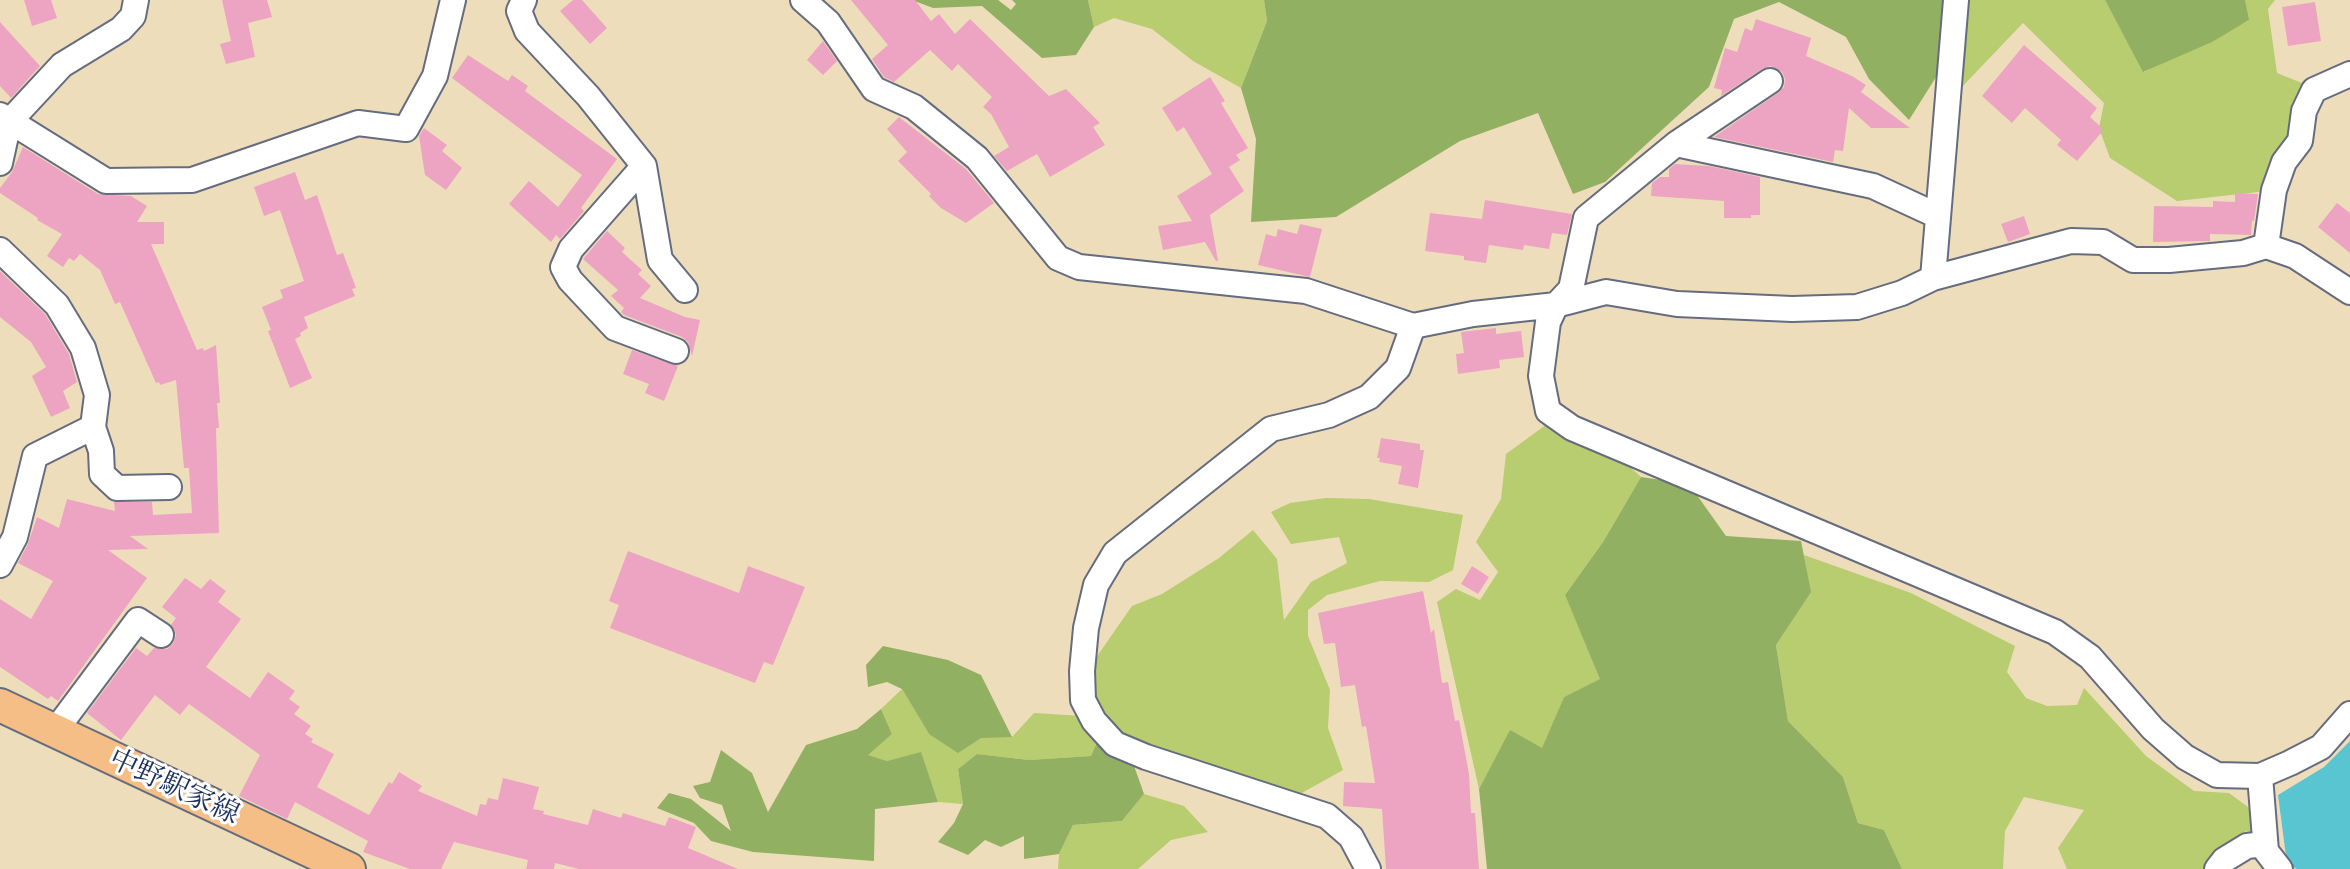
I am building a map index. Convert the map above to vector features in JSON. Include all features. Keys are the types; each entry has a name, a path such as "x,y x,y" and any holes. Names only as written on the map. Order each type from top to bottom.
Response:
{"main road":[{"name":"中野駅家線","path":"0,705 349,869"}],"street":[{"path":"0,163 4,118 62,65 121,29 133,16 136,0"},
{"path":"4,118 106,181 192,180 358,123 406,129 435,76 453,0"},
{"path":"524,0 519,11 527,31 588,96 644,166 660,260 685,290"},
{"path":"803,0 828,22 874,89 914,107 977,158 1058,258 1079,267 1306,291 1413,326 1473,314 1556,305 1606,292 1677,304 1792,309 1857,307 1902,293 1933,278 2071,241 2103,242 2133,260 2243,253 2266,246 2295,256 2350,292"},
{"path":"1933,278 1956,0"},
{"path":"2266,246 2274,190 2284,162 2300,141 2304,111 2314,90 2350,74"},
{"path":"1770,81 1676,144 1586,218 1571,289 1556,305 1548,322 1541,376 1548,411 1572,428 2055,632 2090,657 2153,729 2185,757 2217,775 2260,776 2321,747 2350,714"},
{"path":"1676,144 1873,186 1938,216"},
{"path":"644,166 571,249 563,267 570,280 615,328 676,351"},
{"path":"0,250 57,305 83,348 97,395 93,427 101,451 102,474 117,488 169,487"},
{"path":"1368,869 1351,837 1327,816 1115,744 1094,721 1083,700 1082,671 1086,628 1096,585 1115,553 1271,429 1329,415 1369,397 1398,368 1413,326"},
{"path":"0,565 15,537 35,456 93,427"},
{"path":"55,731 138,620 161,635"},
{"path":"2260,776 2266,851 2280,869"},
{"path":"2217,869 2224,860 2247,846 2265,844"}],"green space":[{"path":"912,0 998,0 1011,10 1016,4 1012,0 1088,0 1094,27 1076,55 1042,58 982,6 933,8"},
{"path":"1088,0 1264,0 1267,21 1241,88 1193,61 1152,29 1114,18 1094,27"},
{"path":"1264,0 1947,0 1943,66 1909,120 1869,79 1846,37 1779,2 1734,19 1709,87 1605,182 1573,194 1538,113 1460,141 1336,217 1251,222 1256,139 1241,88 1267,21"},
{"path":"1968,0 2105,0 2144,72 2248,21 2245,0 2275,0 2268,9 2277,73 2307,85 2294,138 2267,191 2177,201 2110,158 2099,128 2104,103 2023,23 1959,90"},
{"path":"2105,0 2245,0 2249,20 2212,42 2143,72"},
{"path":"1547,424 1619,457 1641,477 1603,542 1565,595 1601,679 1564,697 1542,749 1510,731 1479,789 1437,602 1456,589 1480,600 1498,572 1476,542 1501,499 1506,454"},
{"path":"1641,477 1689,484 1726,536 1801,541 1811,592 1776,645 1788,721 1843,777 1858,823 1884,830 1902,869 1487,869 1479,789 1510,730 1542,748 1564,697 1600,679 1565,595 1603,542"},
{"path":"1326,498 1369,499 1463,515 1453,570 1429,582 1380,581 1327,595 1308,610 1308,636 1330,690 1328,728 1343,770 1300,794 1127,737 1103,715 1091,685 1093,662 1132,606 1162,594 1219,558 1253,530 1277,559 1284,620 1311,582 1347,563 1339,537 1291,544 1271,512 1290,503"},
{"path":"1804,555 1911,593 2015,646 2007,672 2026,698 2047,706 2077,705 2084,688 2146,756 2194,791 2229,793 2248,807 2256,823 2254,834 2246,831 2220,852 2207,869 2067,869 2058,848 2084,810 2024,797 2005,831 2003,869 1902,869 1884,830 1858,823 1843,777 1788,721 1776,645 1810,592"},
{"path":"883,646 948,660 981,675 1012,737 981,738 958,753 929,734 902,689 887,682 868,687 866,665"},
{"path":"902,689 929,734 1012,737 1034,713 1082,716 1097,742 1091,756 1029,760 977,754 958,769 963,804 938,802 921,753 887,761 867,755 892,734 881,709"},
{"path":"881,709 892,734 868,755 887,761 921,752 938,802 875,809 874,861 753,852 711,841 694,823 657,808 669,793 691,799 731,831 722,805 700,798 693,786 710,782 721,750 752,773 768,812 806,745 857,729"},
{"path":"1097,742 1133,763 1144,794 1122,821 1073,825 1059,854 1024,859 1024,836 1001,847 985,840 968,855 938,842 954,823 963,804 958,769 977,754 1029,760 1091,756"},
{"path":"1144,794 1184,806 1208,832 1171,840 1138,869 1058,869 1059,854 1073,825 1122,821"}],"water":[{"path":"2350,741 2350,869 2297,869 2287,864 2278,795 2324,767"}],"building":[{"path":"24,0 51,0 57,18 32,26"},
{"path":"222,0 267,0 272,17 248,23 255,57 226,64 220,44 231,41"},
{"path":"573,0 582,0 607,28 590,44 560,11"},
{"path":"851,0 915,0 931,21 939,14 955,34 970,19 1049,96 1066,89 1100,123 1093,127 1105,145 1050,177 1037,154 1007,171 994,156 1009,147 991,114 983,107 992,97 958,64 952,71 930,50 894,82 884,77 872,59 888,45"},
{"path":"2315,2 2321,41 2288,46 2282,7"},
{"path":"1756,19 1811,38 1806,56 1866,85 1861,92 1910,128 1871,128 1849,108 1843,151 1835,150 1833,162 1714,137 1784,87 1782,72 1770,66 1721,96 1722,90 1714,88 1725,48 1737,52 1745,28 1752,31"},
{"path":"0,22 40,66 11,98 0,86"},
{"path":"823,41 837,61 823,75 807,60"},
{"path":"2024,45 2097,108 2090,117 2102,128 2102,132 2077,161 2057,145 2061,140 2025,108 2012,123 1982,96"},
{"path":"468,55 508,81 512,75 528,86 525,91 617,159 581,208 584,211 560,239 556,235 551,242 509,204 529,181 558,207 582,175 452,78"},
{"path":"1210,77 1225,101 1221,103 1248,148 1236,155 1240,160 1229,167 1244,191 1210,215 1218,261 1205,242 1163,250 1158,226 1192,221 1177,196 1212,174 1184,127 1177,132 1162,108"},
{"path":"899,117 966,169 994,203 966,223 941,208 898,161 907,152 887,129"},
{"path":"424,128 447,145 442,151 462,168 446,190 425,175 419,136"},
{"path":"23,147 98,194 131,196 147,206 137,222 164,222 164,244 151,244 197,350 203,348 204,351 216,345 220,403 217,403 219,428 216,428 219,533 130,536 148,549 108,550 147,578 58,701 51,696 48,699 0,667 0,599 31,619 53,581 18,563 37,517 59,528 67,499 115,511 114,502 152,502 153,515 192,513 189,468 184,468 176,380 160,385 156,383 120,302 115,304 100,270 80,254 74,261 69,258 63,267 47,256 62,234 0,193"},
{"path":"1675,164 1709,166 1760,177 1760,215 1724,218 1724,201 1651,196 1652,183 1660,177 1669,177 1669,169"},
{"path":"295,172 305,200 317,195 337,255 343,253 356,288 352,289 355,296 304,317 308,328 295,339 312,378 290,388 262,307 283,298 280,290 304,281 280,210 264,216 254,187"},
{"path":"2235,193 2258,194 2251,235 2210,234 2210,241 2153,242 2154,206 2213,207 2213,201 2235,202"},
{"path":"1485,200 1572,214 1567,235 1552,233 1549,249 1524,245 1523,250 1489,245 1486,263 1464,260 1464,256 1425,251 1430,213 1482,219"},
{"path":"2337,203 2350,213 2350,253 2318,227"},
{"path":"2024,216 2030,234 2008,242 2001,224"},
{"path":"1300,224 1322,229 1310,277 1258,265 1266,234 1276,237 1278,229 1297,234"},
{"path":"607,231 625,248 622,252 642,270 638,274 651,286 640,298 700,320 692,356 688,342 682,337 624,315 621,312 624,308 611,296 618,290 583,259"},
{"path":"0,271 45,314 69,354 77,382 63,391 70,408 51,417 32,376 46,367 31,342 0,317"},
{"path":"1496,328 1496,334 1521,331 1524,357 1499,360 1500,368 1458,374 1456,354 1464,353 1461,332"},
{"path":"632,350 678,366 664,401 645,393 649,384 623,374"},
{"path":"1381,438 1420,444 1420,450 1424,450 1418,488 1398,484 1402,466 1379,462"},
{"path":"628,551 739,593 748,566 805,587 773,665 764,662 755,683 610,628 619,605 609,601"},
{"path":"1472,566 1489,577 1478,594 1461,584"},
{"path":"185,578 201,589 210,579 226,591 218,602 241,619 206,667 250,698 268,672 295,691 289,699 300,707 294,714 311,726 305,734 313,739 311,742 334,754 317,787 369,815 389,782 392,784 399,772 422,786 418,791 477,816 480,804 486,805 488,798 498,800 503,778 539,787 533,809 544,811 543,814 588,825 593,809 621,818 623,813 665,826 669,817 696,827 688,848 738,869 579,869 555,863 554,869 526,869 528,860 454,842 441,869 410,869 363,852 368,841 295,802 287,819 239,796 260,755 189,704 180,715 155,695 121,740 87,713 136,648 147,656 154,648 167,649 173,644 176,635 171,625 176,618 162,607"},
{"path":"1423,591 1431,633 1434,629 1442,683 1448,682 1455,721 1459,720 1469,774 1471,813 1475,813 1479,869 1386,869 1382,809 1343,806 1344,782 1375,783 1366,726 1362,727 1355,685 1341,687 1335,643 1324,644 1318,613"}]}
